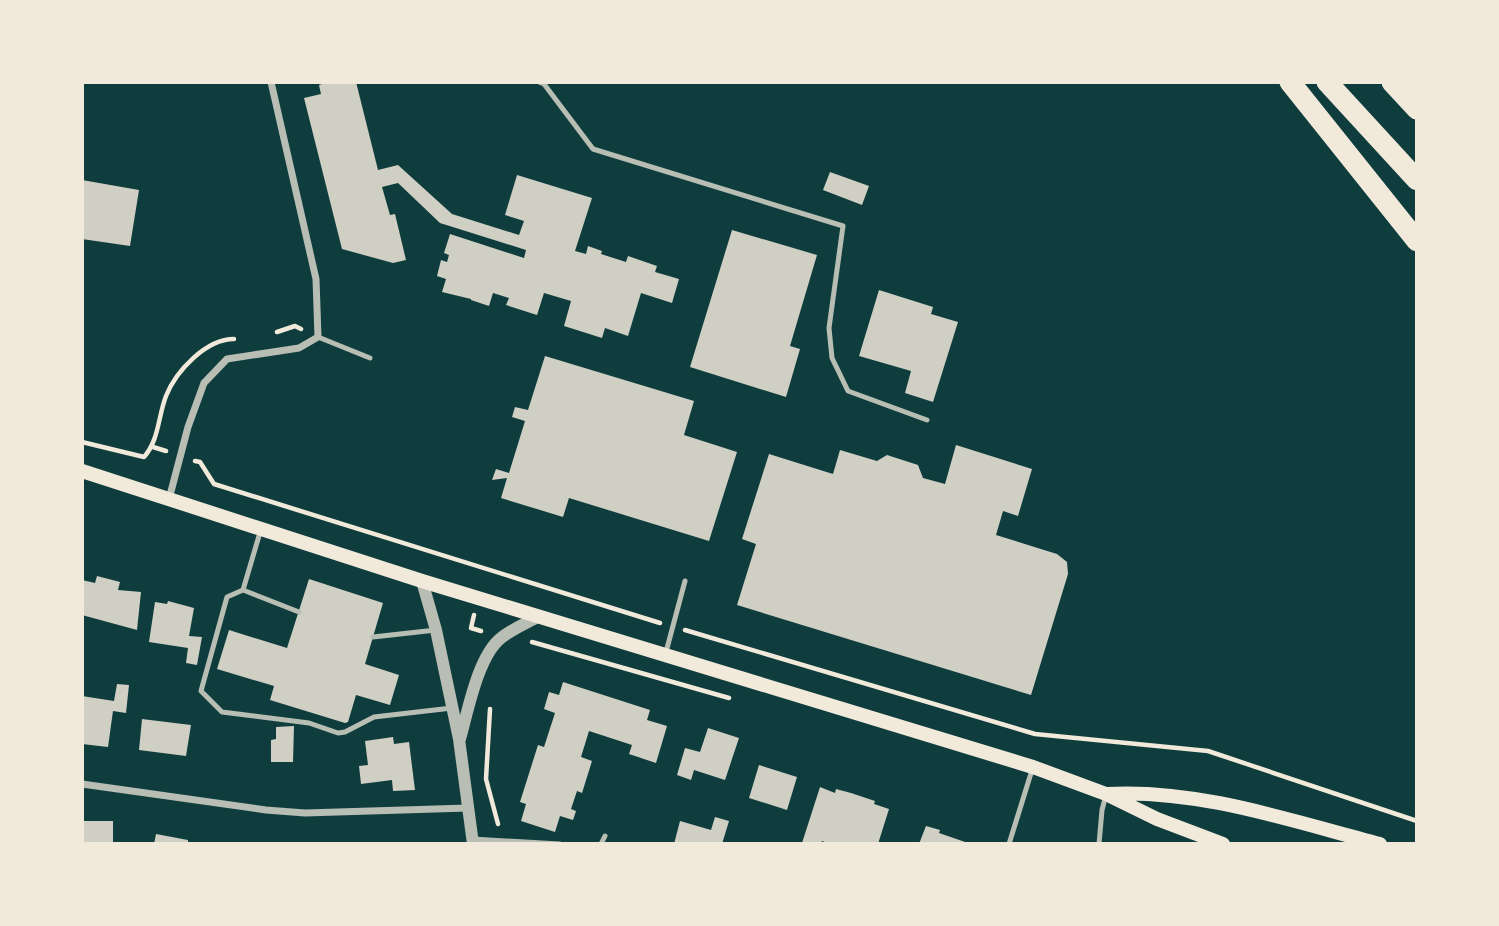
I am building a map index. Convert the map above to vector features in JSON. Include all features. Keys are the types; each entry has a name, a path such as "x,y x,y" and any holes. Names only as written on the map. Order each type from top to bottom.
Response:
{"highway":[{"path":"1290,82 1417,241"},
{"path":"1327,82 1417,180"},
{"path":"1392,82 1417,109"}],"main road":[{"path":"82,471 422,581 1033,767 1106,794 1157,819 1223,844"},
{"path":"1106,794 1163,794 1217,802 1380,844"}],"street":[{"path":"169,499 188,427 204,383 227,359 299,348 317,337 316,279 271,82"},
{"path":"422,581 436,630 459,739 472,841"},
{"path":"459,739 480,672 494,645 502,637 539,616"},
{"path":"82,784 305,813 468,808"}],"lane":[{"path":"539,82 544,84 593,149 843,226 829,328 832,358 848,391 927,420"},
{"path":"317,337 370,358"},
{"path":"243,590 261,529"},
{"path":"665,654 685,581"},
{"path":"299,612 243,590 227,597 201,691 222,712 309,723 338,733 374,718 452,708"},
{"path":"373,637 436,630"},
{"path":"1009,844 1033,767"},
{"path":"1100,844 1106,794"},
{"path":"601,844 604,836"},
{"path":"472,841 560,844"}],"path":[{"path":"82,442 144,457 153,447 200,462 214,484 673,627 1035,734 1208,751 1417,821"},
{"path":"490,702 486,779 500,840"}],"building":[{"path":"328,82 356,82 378,170 398,165 452,214 519,235 524,221 505,215 517,175 592,198 575,251 586,254 588,246 602,251 601,254 626,262 628,256 657,266 655,272 679,279 672,303 641,293 628,336 605,328 602,338 564,326 571,301 544,293 537,315 506,305 509,298 493,293 489,306 442,292 446,279 437,276 441,260 447,262 449,255 444,253 450,234 524,258 526,250 440,223 398,183 382,187 390,215 395,214 406,260 393,263 342,249 304,98 321,94 319,85"},
{"path":"830,172 869,186 862,205 823,190"},
{"path":"82,180 139,190 130,246 82,239"},
{"path":"732,230 817,255 790,346 800,349 786,397 690,367"},
{"path":"879,290 933,307 931,314 958,322 933,402 905,393 911,371 859,356"},
{"path":"545,356 694,401 684,435 737,452 709,541 569,498 563,517 501,498 507,478 492,480 496,469 509,473 525,421 512,417 515,407 528,410"},
{"path":"956,445 1032,469 1018,516 1003,511 996,535 1057,554 1067,562 1068,574 1031,695 737,605 756,544 742,539 769,454 833,474 840,450 877,461 887,455 918,465 923,478 945,484"},
{"path":"97,576 120,582 118,590 141,592 137,630 82,615 82,580 95,583"},
{"path":"309,579 383,603 365,664 399,675 390,705 356,695 348,722 345,723 270,700 274,686 217,669 229,630 287,648"},
{"path":"168,601 194,608 189,636 202,637 197,665 186,663 188,648 149,642 155,602 167,604"},
{"path":"563,682 650,710 647,720 667,726 656,763 629,754 632,745 589,731 581,757 592,761 582,793 577,791 571,809 576,811 573,820 560,816 555,832 521,821 526,804 520,802 538,745 544,747 555,713 544,709 549,692 559,695"},
{"path":"117,684 129,685 126,713 113,711 108,747 82,744 82,696 114,701"},
{"path":"142,719 191,725 186,756 139,750"},
{"path":"294,726 293,762 271,762 271,740 276,739 276,727"},
{"path":"708,728 739,738 725,780 694,770 691,780 677,775 685,748 700,752"},
{"path":"393,737 394,744 409,742 415,790 393,791 392,780 361,784 359,766 368,765 365,741"},
{"path":"759,765 797,777 787,810 749,798"},
{"path":"820,787 835,793 836,789 851,793 889,809 878,844 830,844 822,841 821,844 802,843"},
{"path":"715,817 729,821 722,844 674,844 680,821 711,830"},
{"path":"82,821 113,821 113,844 82,844"},
{"path":"926,826 940,830 939,833 971,844 919,844"},
{"path":"156,834 188,840 188,844 154,844"}]}
